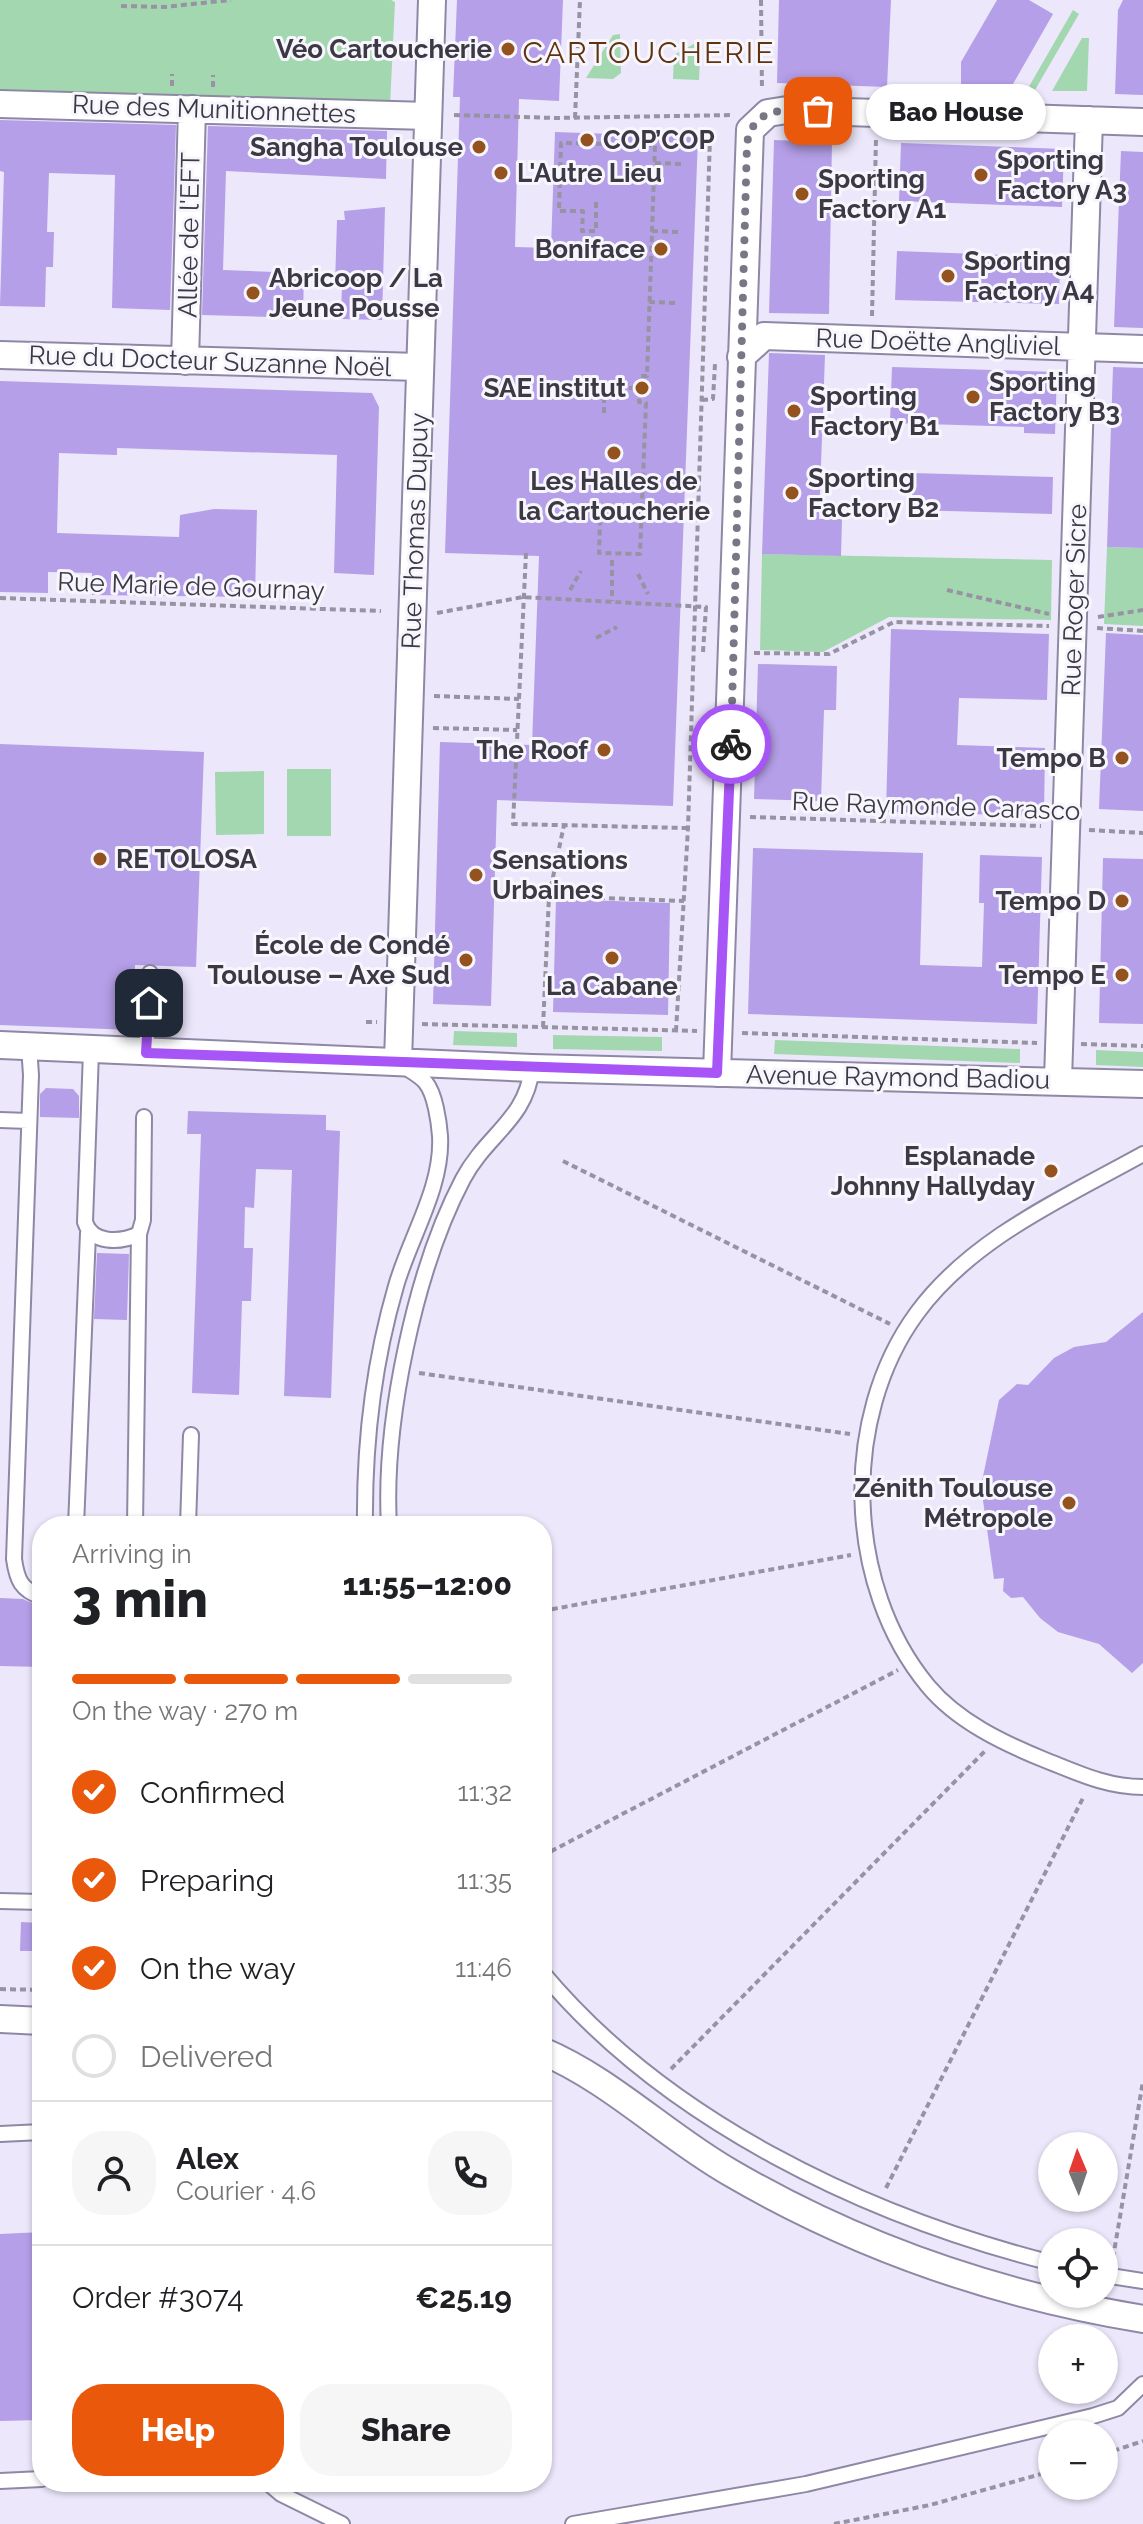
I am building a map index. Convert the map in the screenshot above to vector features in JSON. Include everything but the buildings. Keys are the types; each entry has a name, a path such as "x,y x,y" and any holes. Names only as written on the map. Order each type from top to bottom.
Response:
{"street":[{"name":"Rue Thomas Dupuy","path":"398,1062 432,0"},
{"name":"Rue des Munitionnettes","path":"0,104 428,116"},
{"name":"Allée de l'EFT","path":"185,361 192,109"},
{"path":"717,1073 728,817 747,143 752,118 787,110 1143,122"},
{"name":"Rue Roger Sicre","path":"1058,1080 1089,120"},
{"name":"Rue Doëtte Angliviel","path":"741,357 764,336 1143,349"},
{"name":"Rue du Docteur Suzanne Noël","path":"0,355 419,367"},
{"name":"Avenue Raymond Badiou","path":"0,1057 147,1043 398,1062 532,1068 1143,1084"},
{"name":"Avenue Raymond Badiou","path":"0,1045 30,1052"},
{"path":"0,2019 32,2021"},
{"path":"552,2056 595,2079 731,2173 873,2243 1021,2294 1143,2319"}],"lane":[{"path":"147,1043 150,973"},
{"path":"76,1516 88,1233 85,1222 84,1051"},
{"path":"30,1052 14,1559 17,1578 24,1589 32,1593"},
{"path":"365,1516 364,1472 378,1356 410,1243 438,1173 440,1134 426,1083 398,1062"},
{"path":"389,1516 394,1421 401,1371 423,1279 456,1192 470,1166 523,1105 532,1068"},
{"path":"135,1516 139,1234 143,1220 144,1117"},
{"path":"0,1120 29,1121"},
{"path":"1143,1154 1011,1227 933,1292 905,1331 883,1374 867,1436 864,1483 868,1552 887,1619 911,1663 943,1701 998,1738 1033,1755 1093,1779 1143,1787"},
{"path":"88,1233 98,1239 128,1239 139,1234"},
{"path":"188,1516 191,1435"},
{"path":"0,1901 32,1902"},
{"path":"552,1983 583,2017 658,2083 699,2112 779,2156 933,2228 1038,2259"},
{"path":"0,2134 32,2132"},
{"path":"1118,2278 1143,2281"},
{"path":"573,2524 806,2484 1093,2416 1118,2408 1143,2384"},
{"path":"0,2481 32,2479"},
{"path":"279,2492 342,2524"}],"path":[{"path":"121,6 164,7 231,0"},
{"path":"575,118 580,0"},
{"path":"761,0 762,92"},
{"path":"428,116 752,118"},
{"path":"676,1031 688,828 710,137"},
{"path":"871,340 876,138"},
{"path":"596,202 596,231 582,231 583,211 559,211 561,143 655,145 647,376 640,376 639,388 639,402 646,403 640,554 599,553 600,523"},
{"path":"655,163 682,164"},
{"path":"652,231 680,232"},
{"path":"649,302 677,303"},
{"path":"604,413 604,388 639,388"},
{"path":"526,553 513,824 688,828"},
{"path":"612,560 612,601"},
{"path":"570,590 581,571"},
{"path":"638,574 648,594"},
{"path":"947,590 1074,622 1143,610"},
{"path":"437,613 523,597 706,607 703,652"},
{"name":"Rue Marie de Gournay","path":"0,598 381,611"},
{"path":"754,653 829,654 894,622 1074,622 1143,631"},
{"path":"596,638 617,627"},
{"path":"434,696 519,699"},
{"path":"433,728 517,730"},
{"name":"Rue Raymonde Carasco","path":"728,817 1067,827 1143,833"},
{"path":"543,1027 549,896 564,825"},
{"path":"549,896 684,901"},
{"path":"366,1022 1143,1046"},
{"path":"563,1161 905,1331"},
{"path":"401,1371 867,1436"},
{"path":"864,1483 924,1487"},
{"path":"552,1609 868,1552"},
{"path":"552,1851 911,1663"},
{"path":"658,2083 998,1738"},
{"path":"878,2204 1093,1779"},
{"path":"0,1989 32,1990"},
{"path":"1116,2228 1143,2081"},
{"path":"1118,2449 1143,2441"},
{"path":"834,2524 944,2501 1038,2475"}],"green space":[{"path":"0,0 391,0 395,2 390,106 0,92"},
{"path":"1073,10 1079,14 1035,90 1027,90"},
{"path":"620,34 621,73 613,79 586,78 613,35"},
{"path":"1082,38 1089,38 1087,91 1052,91"},
{"path":"701,40 699,80 673,79 674,55"},
{"path":"1107,547 1143,548 1143,626 1104,624"},
{"path":"762,554 1052,560 1051,620 889,617 823,652 760,650"},
{"path":"287,769 331,769 331,836 287,836"},
{"path":"264,771 264,834 216,835 215,772"},
{"path":"454,1031 517,1033 517,1047 453,1045"},
{"path":"553,1035 662,1037 662,1051 553,1049"},
{"path":"775,1040 1020,1049 1020,1063 774,1054"},
{"path":"1096,1050 1143,1052 1143,1067 1096,1065"}],"way so far":[{"path":"731,744 747,143 755,121 768,113 818,111"}],"place":[{"name":"Véo Cartoucherie","path":"508,49"},
{"name":"Bao House","path":"818,111"},
{"name":"COP’COP","path":"587,140"},
{"name":"Sangha Toulouse","path":"479,147"},
{"name":"L'Autre Lieu","path":"501,173"},
{"name":"Sporting Factory A3","path":"981,175"},
{"name":"Sporting Factory A1","path":"802,194"},
{"name":"Boniface","path":"661,249"},
{"name":"Sporting Factory A4","path":"948,276"},
{"name":"Abricoop / La Jeune Pousse","path":"253,293"},
{"name":"SAE institut","path":"642,388"},
{"name":"Sporting Factory B3","path":"973,397"},
{"name":"Sporting Factory B1","path":"794,411"},
{"name":"Les Halles de la Cartoucherie","path":"614,453"},
{"name":"Sporting Factory B2","path":"792,493"},
{"name":"The Roof","path":"604,750"},
{"name":"Tempo B","path":"1122,758"},
{"name":"RE TOLOSA","path":"100,859"},
{"name":"Sensations Urbaines","path":"476,875"},
{"name":"Tempo D","path":"1122,901"},
{"name":"La Cabane","path":"612,958"},
{"name":"École de Condé Toulouse – Axe Sud","path":"466,960"},
{"name":"Tempo E","path":"1122,975"},
{"name":"Esplanade Johnny Hallyday","path":"1051,1171"},
{"name":"Zénith Toulouse Métropole","path":"1069,1503"}],"district":[{"name":"CARTOUCHERIE","path":"649,52"}],"route":[{"path":"149,1003 146,1053 717,1073 731,744"}]}
